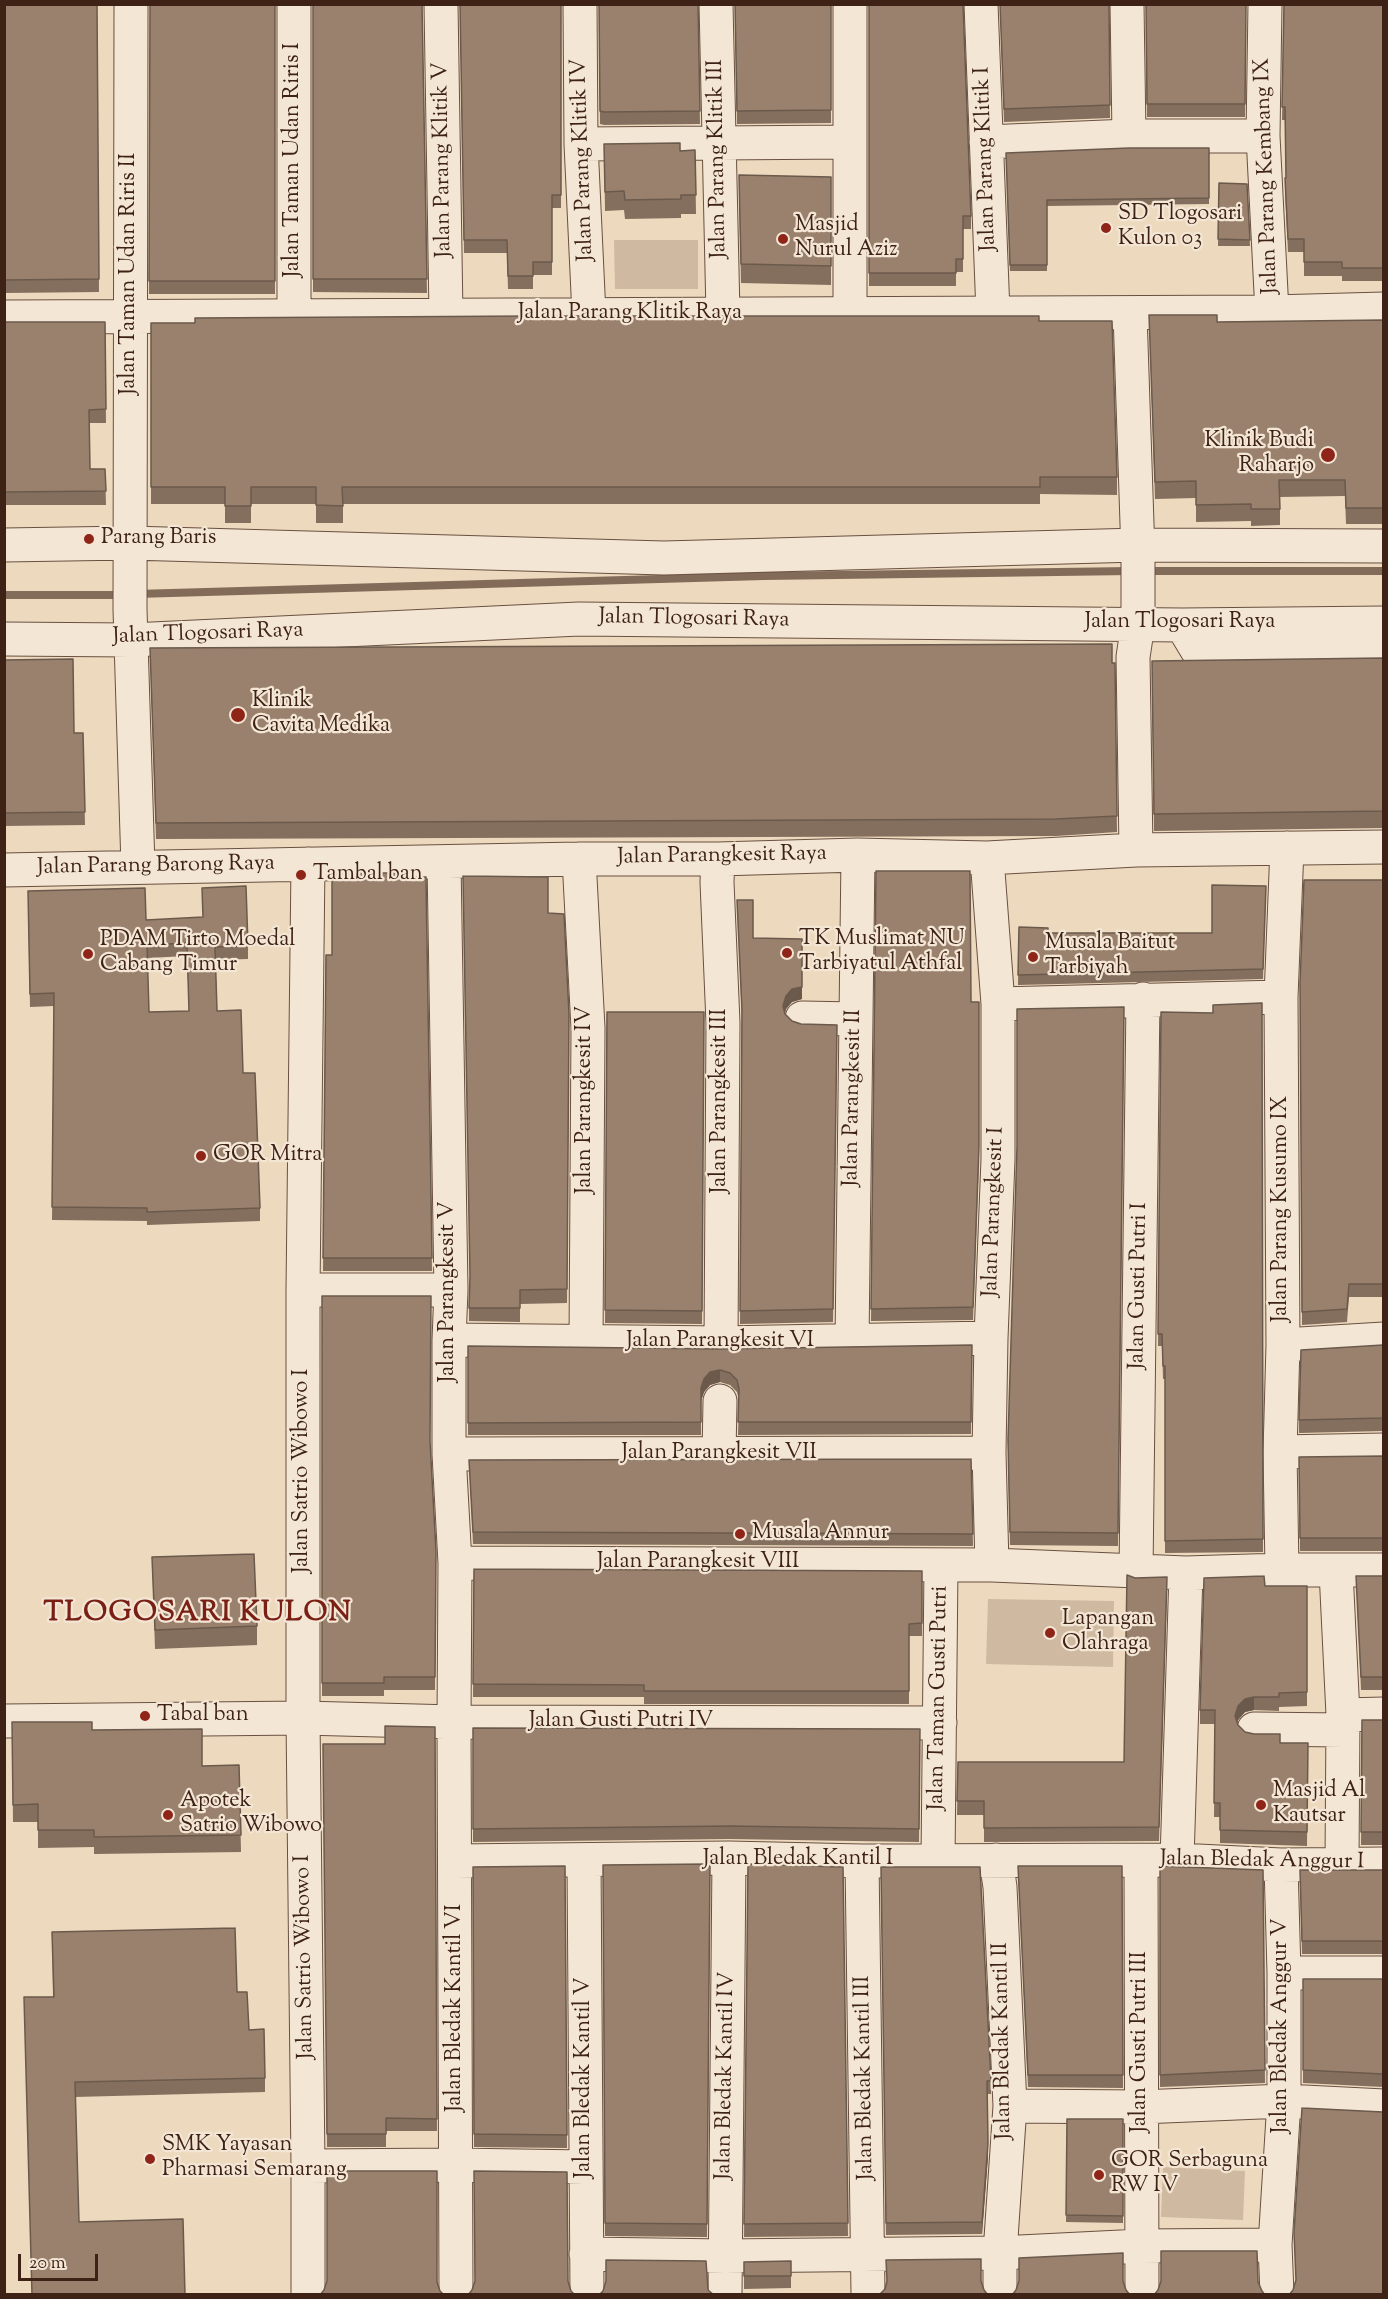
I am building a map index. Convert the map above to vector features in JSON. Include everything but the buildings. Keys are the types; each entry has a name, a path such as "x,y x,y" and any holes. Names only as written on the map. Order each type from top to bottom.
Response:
{"street":[{"name":"Jalan Taman Udan Riris II","path":"131,4 130,624 138,867"},
{"name":"Jalan Taman Udan Riris I","path":"294,4 294,316"},
{"name":"Jalan Parang Klitik V","path":"441,4 446,315"},
{"name":"Jalan Parang Klitik IV","path":"580,4 581,144 589,315"},
{"name":"Jalan Parang Klitik III","path":"716,4 723,314"},
{"path":"850,4 850,314"},
{"name":"Jalan Parang Klitik I","path":"981,4 993,313"},
{"path":"1127,4 1129,136"},
{"name":"Jalan Parang Kembang IX","path":"1265,4 1263,136 1272,312"},
{"path":"986,142 1129,136 1263,136"},
{"path":"581,144 850,142"},
{"name":"Jalan Parang Klitik Raya","path":"4,317 1130,313 1383,309"},
{"path":"1130,313 1138,550 1138,620 1133,657 1136,850"},
{"path":"4,545 130,550 664,558 1383,546"},
{"name":"Jalan Tlogosari Raya","path":"4,639 130,624 579,619 1138,620 1182,625 1383,623"},
{"path":"1182,625 1197,650 1207,654 1383,655"},
{"name":"Jalan Parangkesit Raya","path":"309,864 858,855 987,858 1136,850 1383,847"},
{"name":"Jalan Parang Kusumo IX","path":"1282,1570 1281,997 1287,848"},
{"name":"Jalan Parangkesit II","path":"852,1342 858,855"},
{"name":"Jalan Parangkesit I","path":"987,858 998,1004 998,1159 991,1338 992,1565"},
{"name":"Jalan Parangkesit IV","path":"579,859 588,1028 586,1342"},
{"name":"Jalan Parangkesit III","path":"718,859 723,1023 721,1343"},
{"name":"Jalan Parangkesit V","path":"444,862 451,1290 449,1454 455,1563 454,1722"},
{"name":"Jalan Parang Barong Raya","path":"4,870 309,864"},
{"name":"Jalan Satrio Wibowo I","path":"308,2295 303,1718 303,1290 309,864"},
{"path":"998,1004 1281,997"},
{"name":"Jalan Gusti Putri I","path":"1136,1573 1143,999"},
{"path":"802,1018 855,1019"},
{"path":"303,1290 451,1290"},
{"name":"Jalan Parangkesit VI","path":"449,1340 721,1343 991,1338"},
{"path":"1283,1345 1383,1339"},
{"path":"719,1455 720,1401"},
{"path":"1280,1452 1383,1450"},
{"name":"Jalan Parangkesit VII","path":"449,1454 990,1453"},
{"name":"Jalan Parangkesit VIII","path":"455,1563 941,1566"},
{"name":"Jalan Taman Gusti Putri","path":"938,1861 941,1566 992,1565 1136,1573 1383,1570"},
{"path":"1336,1571 1343,1723 1342,1864"},
{"path":"1177,1860 1186,1573"},
{"path":"1254,1729 1343,1723 1383,1714"},
{"name":"Jalan Gusti Putri IV","path":"4,1720 303,1718 454,1722 940,1723"},
{"name":"Jalan Bledak Kantil VI","path":"454,1722 456,2295"},
{"name":"Jalan Bledak Kantil I","path":"455,1861 729,1858 862,1861 1141,1861"},
{"name":"Jalan Bledak Kantil IV","path":"725,2295 729,1858"},
{"name":"Jalan Bledak Kantil II","path":"996,1860 1000,1887 1010,2106 999,2253 1000,2295"},
{"name":"Jalan Bledak Anggur I","path":"1141,1861 1177,1860 1281,1866 1383,1864"},
{"name":"Jalan Bledak Kantil V","path":"584,1861 587,2295"},
{"name":"Jalan Bledak Kantil III","path":"862,1861 868,2295"},
{"name":"Jalan Gusti Putri III","path":"1141,1861 1142,2295"},
{"name":"Jalan Bledak Anggur V","path":"1277,2295 1275,2245 1284,2101 1281,1866"},
{"path":"1284,1973 1383,1973"},
{"path":"1010,2106 1141,2107 1284,2101 1383,2106"},
{"path":"308,2166 585,2167"},
{"path":"585,2254 869,2255 999,2253 1141,2246 1275,2245"}],"shaded area":[{"path":"614,240 698,240 698,289 615,289"},
{"name":"Lapangan Olahraga","path":"988,1599 1114,1601 1113,1667 986,1664"},
{"path":"1163,2167 1245,2171 1243,2220 1161,2217"}],"waterway":[{"path":"136,594 764,576 1131,571"},
{"path":"1144,571 1384,571"},
{"path":"4,595 123,595"}],"place":[{"name":"SD Tlogosari Kulon 03","path":"1106,228"},
{"name":"Masjid Nurul Aziz","path":"783,239"},
{"name":"Klinik Budi Raharjo","path":"1328,455"},
{"name":"Parang Baris","path":"89,539"},
{"name":"Klinik Cavita Medika","path":"238,715"},
{"name":"Tambal ban","path":"301,875"},
{"name":"TK Muslimat NU Tarbiyatul Athfal","path":"787,953"},
{"name":"PDAM Tirto Moedal Cabang Timur","path":"88,954"},
{"name":"Musala Baitut Tarbiyah","path":"1033,957"},
{"name":"GOR Mitra","path":"201,1156"},
{"name":"Musala Annur","path":"740,1534"},
{"name":"Lapangan Olahraga","path":"1050,1633"},
{"name":"Tabal ban","path":"145,1716"},
{"name":"Masjid Al Kautsar","path":"1261,1805"},
{"name":"Apotek Satrio Wibowo","path":"168,1815"},
{"name":"SMK Yayasan Pharmasi Semarang","path":"150,2159"},
{"name":"GOR Serbaguna RW IV","path":"1099,2175"}],"district":[{"name":"TLOGOSARI KULON","path":"198,1615"}]}
